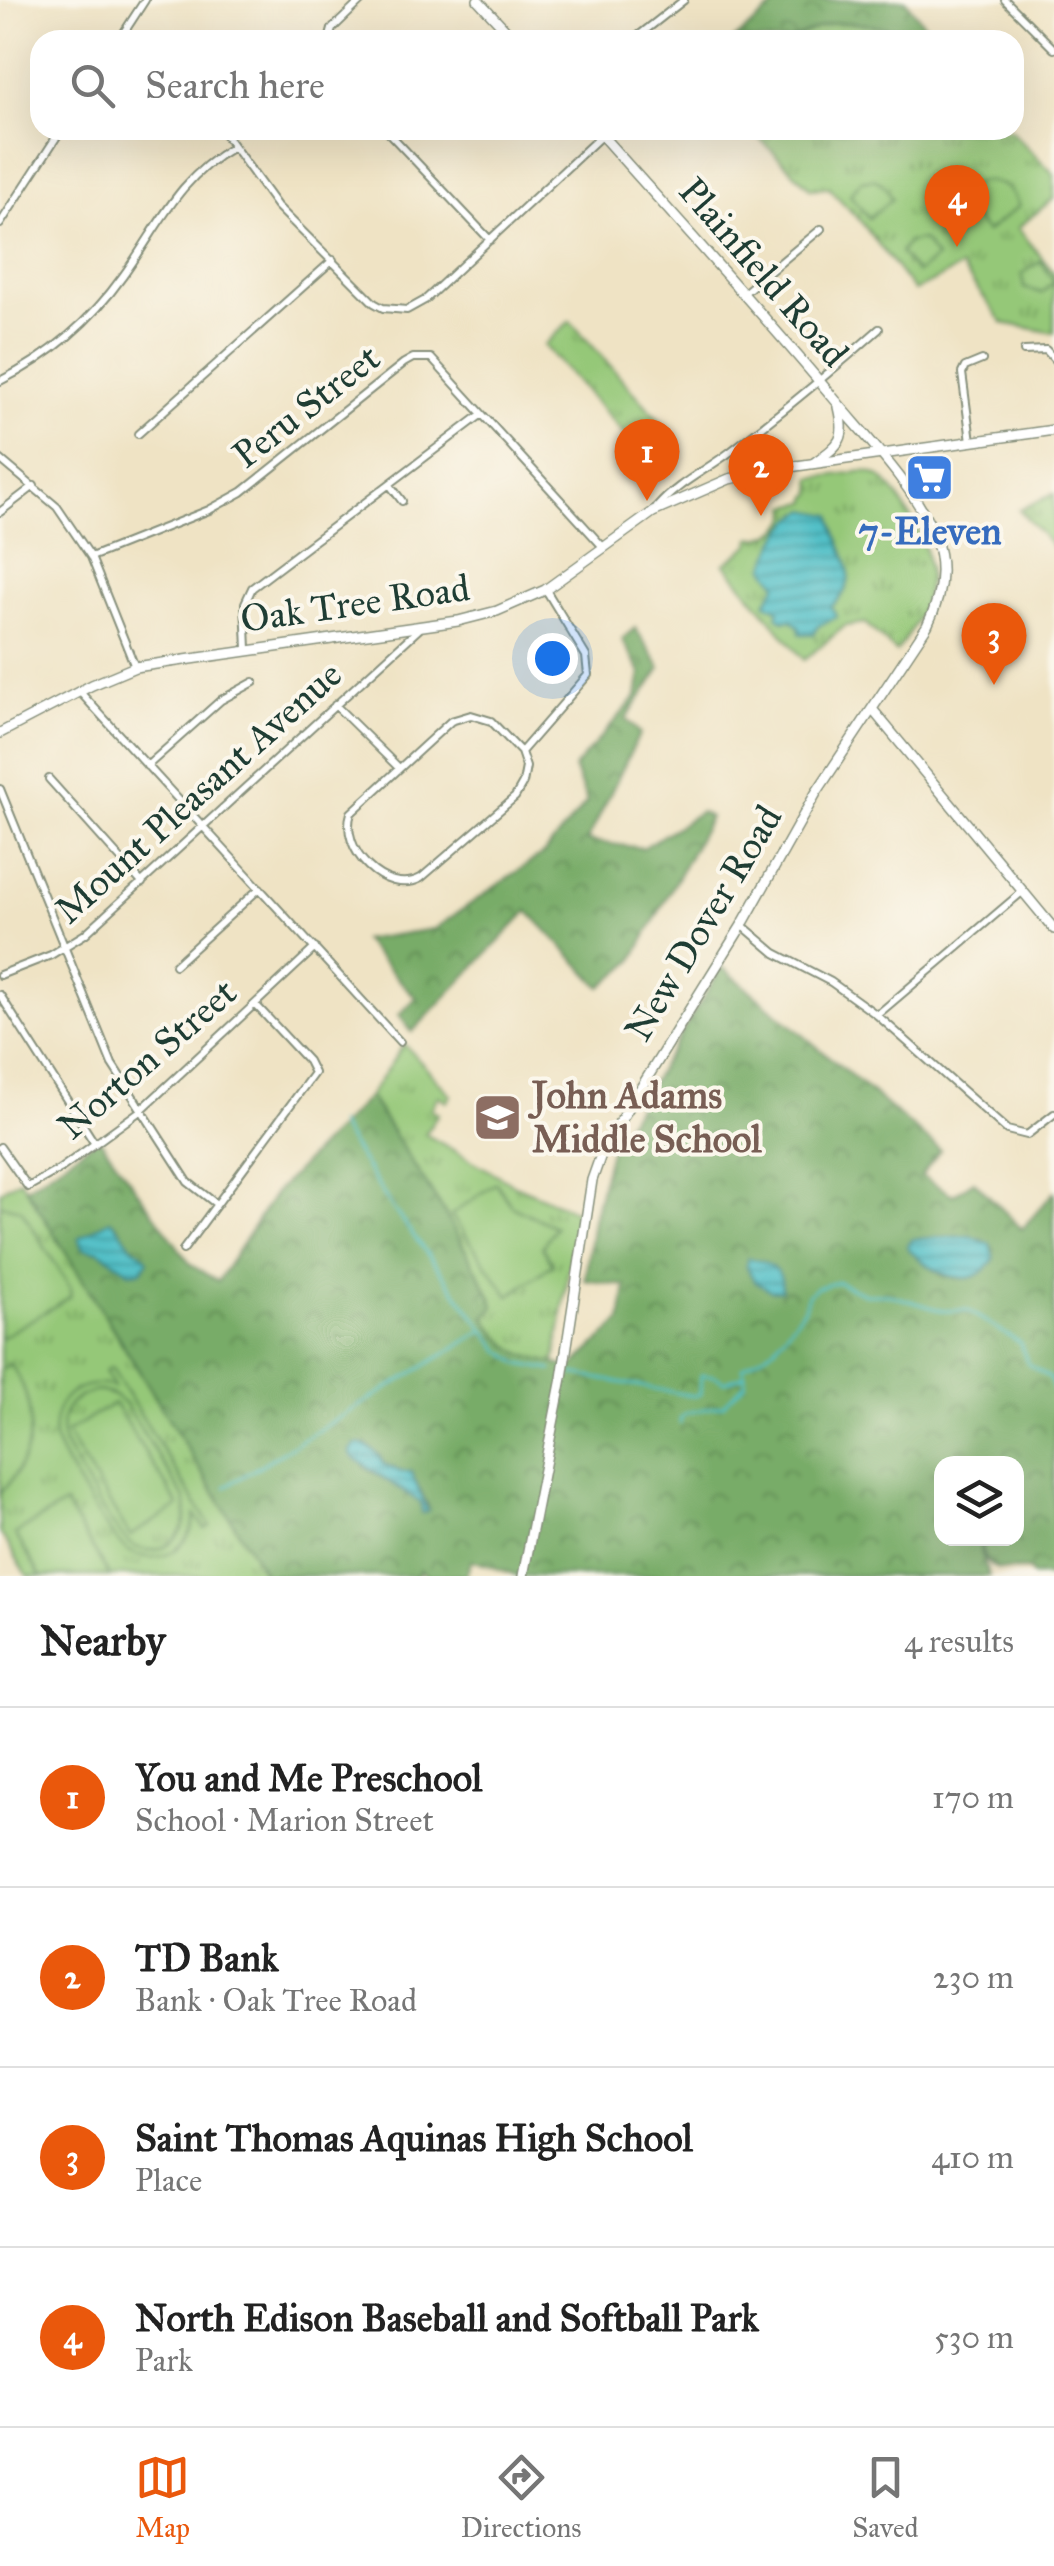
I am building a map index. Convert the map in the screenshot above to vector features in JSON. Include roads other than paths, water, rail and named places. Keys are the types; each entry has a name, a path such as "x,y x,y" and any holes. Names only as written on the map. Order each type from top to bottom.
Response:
{"street":[{"path":"126,30 145,0"},
{"path":"332,30 362,0"},
{"path":"478,0 506,30"},
{"path":"646,30 684,0"},
{"path":"1004,0 1054,48"},
{"path":"0,224 55,140"},
{"path":"228,140 277,206 374,304 408,310 425,300 593,140"},
{"path":"395,140 490,240"},
{"name":"Plainfield Road","path":"606,140 745,292 882,455"},
{"path":"0,381 29,365 88,319 122,277 184,184 210,160 233,147"},
{"path":"745,292 821,229"},
{"path":"138,434 333,260"},
{"path":"653,512 672,492 820,382 879,329"},
{"path":"1024,351 1046,350 1054,359"},
{"name":"Peru Street","path":"90,557 208,510 242,492 414,358 431,358 604,548"},
{"path":"972,442 962,373 965,367 982,360"},
{"path":"812,464 839,442 843,432 838,404"},
{"path":"248,649 245,603 252,588 482,414"},
{"name":"Oak Tree Road","path":"0,732 135,667 419,628 496,611 545,590 653,512 728,479 1054,430"},
{"name":"New Dover Road","path":"524,1576 562,1378 596,1166 613,1130 742,926 816,793 928,626 938,598 941,574 930,527 882,455"},
{"path":"0,459 57,508 90,557 135,667"},
{"path":"390,485 402,500"},
{"path":"0,512 34,486"},
{"path":"521,752 588,675 586,656 545,590"},
{"name":"Mount Pleasant Avenue","path":"0,975 65,949 204,828 419,628"},
{"path":"147,766 221,700 254,682"},
{"path":"79,692 400,1042"},
{"path":"335,705 398,767"},
{"path":"872,709 1054,929"},
{"path":"478,715 491,721 521,752 525,775 514,797 421,878 402,884 380,876 352,845 348,819 354,807 451,721 478,715"},
{"path":"49,779 142,883"},
{"path":"0,789 112,1064 188,1182 215,1203"},
{"path":"175,966 260,888"},
{"path":"877,1015 1022,892"},
{"path":"742,926 775,953 831,982 877,1015 1007,1130 1026,1135 1054,1114"},
{"name":"Norton Street","path":"0,1147 24,1185 34,1185 140,1111 315,948"},
{"path":"0,996 95,1144"},
{"path":"183,1250 314,1073 312,1066 255,1004"}],"water":[{"path":"806,510 832,515 849,574 842,595 831,607 837,617 818,626 814,634 800,634 799,627 791,620 783,621 777,616 779,610 766,603 777,584 765,568 772,551 785,528"},
{"path":"110,1220 148,1261 141,1271 129,1272 99,1251 83,1248 79,1238"},
{"path":"970,1236 990,1244 994,1259 985,1270 963,1278 929,1266 908,1245 913,1239"},
{"path":"748,1258 777,1272 781,1290 771,1291 754,1280 746,1266"},
{"path":"356,1444 372,1450 383,1464 411,1472 428,1511 422,1513 421,1503 353,1457 350,1452"}],"waterway":[{"path":"338,1124 391,1206 500,1350 520,1364 552,1370"},
{"path":"573,1374 700,1394 701,1375 715,1376 724,1382 745,1375 743,1367 774,1348 804,1308 808,1295 816,1288 838,1282 865,1294 887,1294 943,1311 967,1310 1020,1343 1028,1364 1051,1379 1054,1392"},
{"path":"225,1487 484,1330"},
{"path":"680,1423 686,1413 723,1405 745,1383 745,1377"}],"place":[{"name":"North Edison Baseball and Softball Park","path":"957,247"},
{"name":"7-Eleven","path":"930,477"},
{"name":"You and Me Preschool","path":"647,501"},
{"name":"TD Bank","path":"761,516"},
{"name":"Saint Thomas Aquinas High School","path":"994,685"},
{"name":"John Adams Middle School","path":"497,1117"}]}
